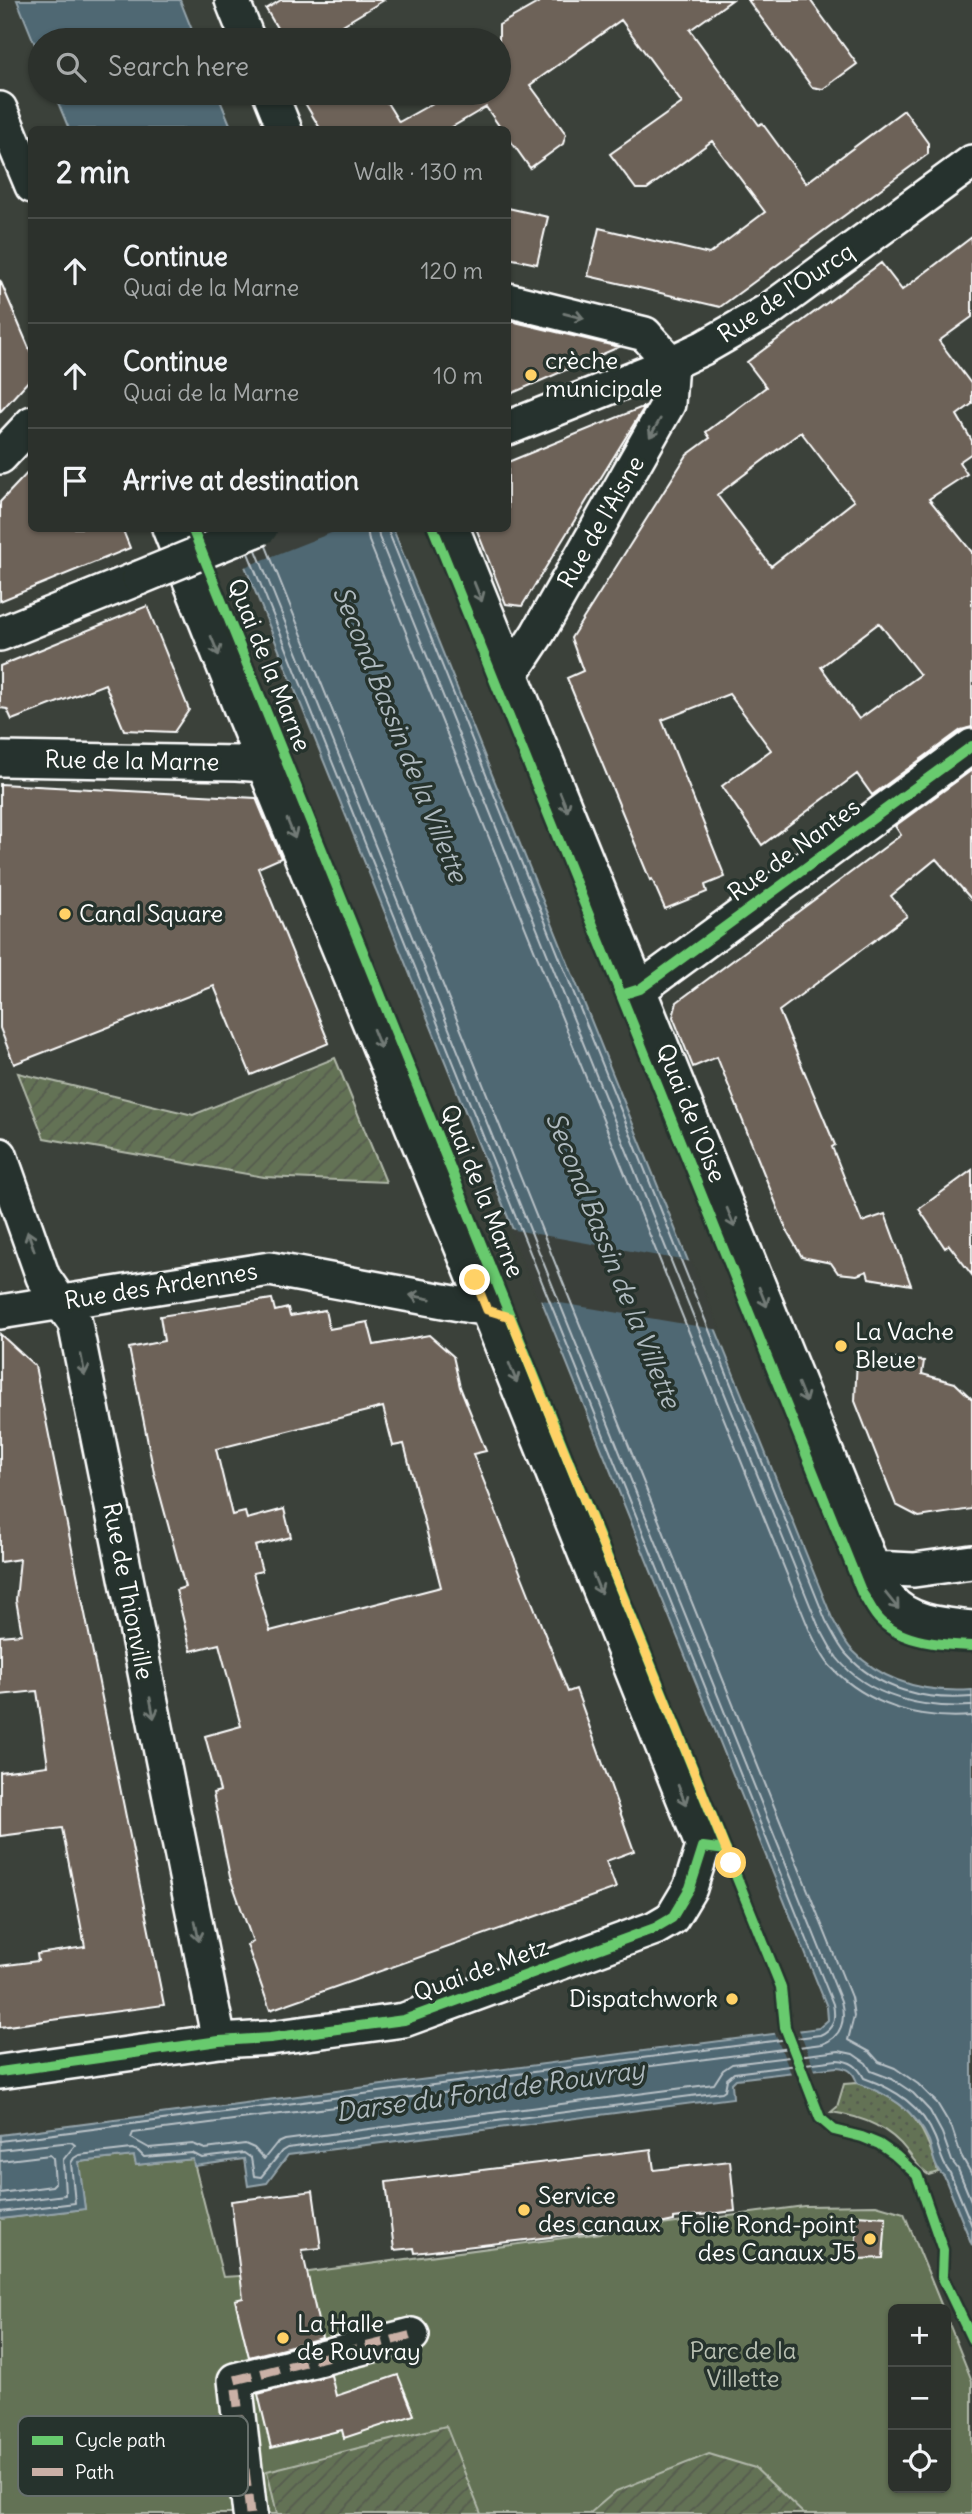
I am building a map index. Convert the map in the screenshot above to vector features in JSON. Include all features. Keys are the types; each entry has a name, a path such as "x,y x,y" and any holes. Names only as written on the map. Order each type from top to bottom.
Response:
{"street":[{"path":"232,0 243,28"},
{"path":"275,105 283,126"},
{"path":"0,109 28,176"},
{"name":"Rue de l'Ourcq","path":"511,427 671,363 769,310 972,162"},
{"path":"511,301 645,334 671,363"},
{"name":"Rue de l'Aisne","path":"511,674 538,633 668,404 671,363"},
{"path":"0,457 28,428"},
{"name":"Quai de la Marne","path":"171,532 703,1847"},
{"path":"0,634 251,532"},
{"name":"Quai de l'Oise","path":"454,532 873,1568 887,1597 902,1612 938,1624 972,1628"},
{"name":"Rue de Nantes","path":"640,989 972,746"},
{"name":"Rue de la Marne","path":"0,759 265,765"},
{"name":"Rue de Thionville","path":"0,1155 43,1277 75,1323 219,2041"},
{"name":"Rue des Ardennes","path":"0,1312 270,1269 487,1310"},
{"path":"873,1568 914,1570 972,1562"},
{"name":"Quai de Metz","path":"0,2072 219,2041 270,2038 404,2020 655,1928 672,1918 684,1898 698,1867 703,1847"},
{"path":"240,2416 236,2380 412,2335"},
{"path":"248,2495 250,2514"}],"green space":[{"path":"335,1058 386,1182 264,1177 44,1138 18,1073 193,1115"},
{"path":"857,2083 902,2105 926,2139 938,2172 929,2175 925,2173 900,2143 883,2129 853,2116 831,2112 837,2107 844,2084"},
{"name":"Parc de la Villette","path":"134,2156 136,2165 193,2159 223,2277 309,2272 804,2206 876,2205 904,2213 941,2304 888,2304 888,2493 951,2493 951,2328 972,2381 972,2514 0,2514 0,2219 85,2209 78,2162"},
{"path":"446,2426 481,2514 277,2514 267,2471"},
{"path":"709,2454 755,2468 804,2514 589,2514 616,2491"}],"water":[{"path":"17,0 180,0 191,28 28,28"},
{"path":"59,105 222,105 231,126 68,126"},
{"path":"231,532 394,532 832,1618 852,1650 878,1671 923,1688 972,1690 972,2245 944,2176 935,2164 929,2141 916,2120 890,2098 857,2083 850,2071 837,2067 736,2079 732,2083 733,2098 288,2155 267,2183 248,2186 244,2159 194,2166 193,2159 136,2165 134,2156 79,2162 85,2209 0,2219 0,2135 819,2028 828,2020 827,2007"}],"pier":[{"path":"228,532 333,532 242,568"},
{"path":"509,1229 692,1262 720,1330 537,1299"},
{"path":"798,2027 816,2073 792,2076 774,2031"}],"building":[{"path":"281,0 384,0 341,26 342,28 277,28 266,9"},
{"path":"543,0 732,0 690,30 759,125 762,123 806,183 904,110 928,143 928,154 720,307 588,276 599,228 709,254 765,212 712,141 647,189 636,189 610,154 682,103 621,20 530,85 566,134 563,144 530,168 511,141 511,126 499,126 486,107 454,126 319,126 306,105 388,105 399,122 429,105 511,105 511,28 499,28 499,25"},
{"path":"748,0 810,0 857,64 823,89 812,87"},
{"path":"511,209 548,217 537,264 511,259"},
{"path":"972,237 972,317 939,341 972,385 972,404 957,415 972,441 972,453 959,462 967,474 929,499 972,552 972,727 961,730 872,795 857,774 762,845 722,786 771,750 729,694 662,720 725,877 705,885 707,892 665,909 652,879 650,880 567,678 583,671 571,638 687,455 710,438 706,432 766,387 747,362 881,263 902,290","holes":["801,432 854,501 771,566 717,495","879,623 920,675 859,719 821,667"]},
{"path":"0,280 28,346 28,381 0,412"},
{"name":"crèche municipale","path":"511,321 619,347 511,394"},
{"path":"645,406 522,606 506,604 478,532 511,532 511,461"},
{"path":"28,472 28,532 124,532 130,548 0,601 0,502"},
{"path":"147,606 189,710 174,732 124,730 105,684 12,720 7,709 0,708 0,666"},
{"path":"972,770 972,900 936,859 891,896 907,916 779,1011 835,1145 832,1147 862,1222 885,1214 911,1285 869,1278 867,1271 857,1275 838,1273 831,1263 802,1257 787,1231 717,1057 693,1067 673,1017 677,1002 901,835 895,826"},
{"name":"Canal Square","path":"0,784 256,798 281,858 258,868 329,1043 251,1075 214,986 14,1064 0,1028"},
{"path":"972,1170 972,1275 949,1245 945,1248 919,1209"},
{"path":"272,1299 275,1311 288,1308 290,1316 325,1310 329,1329 368,1322 374,1345 429,1335 453,1356 460,1387 486,1451 473,1454 568,1692 576,1689 634,1851 606,1861 616,1888 270,2010 247,1945 253,1942 230,1877 213,1793 220,1791 205,1736 241,1726 219,1644 191,1651 176,1590 185,1587 154,1473 129,1348 164,1341 160,1316","holes":["383,1407 393,1446 404,1444 441,1587 270,1631 253,1573 262,1571 255,1546 291,1537 284,1509 247,1519 245,1512 232,1515 216,1449"]},
{"path":"0,1334 35,1366 164,2005 0,2027 0,1966 38,1961 37,1954 85,1947 62,1828 0,1836 0,1772 48,1766 37,1691 0,1695 0,1636 22,1634 16,1600 20,1559 0,1562"},
{"path":"857,1357 924,1361 922,1374 955,1383 972,1399 972,1509 919,1517 896,1505 855,1401"},
{"name":"Service des canaux","path":"651,2149 654,2170 730,2161 735,2211 674,2218 674,2221 660,2224 415,2253 414,2248 394,2250 386,2182"},
{"path":"313,2191 321,2248 302,2250 322,2338 249,2357 235,2300 243,2298 231,2201"},
{"name":"Folie Rond-point des Canaux J5","path":"856,2215 886,2217 883,2258 856,2259"},
{"path":"331,2375 336,2396 398,2375 414,2415 344,2438 342,2430 271,2448 258,2394"}],"marked path":[{"path":"239,2416 235,2380 412,2335"},
{"path":"248,2496 250,2514"}],"cycle path":[{"path":"194,532 781,1987 785,2027 820,2118 834,2130 879,2144 917,2175 943,2250 942,2276 972,2339"},
{"path":"435,532 862,1593 878,1618 900,1634 936,1643 972,1646"},
{"path":"621,995 640,989 972,746"},
{"path":"0,2072 219,2041 270,2038 404,2020 655,1928 672,1918 690,1888 703,1847 726,1850"}],"place":[{"name":"crèche municipale","path":"531,375"},
{"name":"Canal Square","path":"65,914"},
{"name":"La Vache Bleue","path":"841,1346"},
{"name":"Dispatchwork","path":"732,1999"},
{"name":"Service des canaux","path":"524,2210"},
{"name":"Folie Rond-point des Canaux J5","path":"870,2239"},
{"name":"La Halle de Rouvray","path":"283,2338"}],"route":[{"path":"475,1280 487,1310 510,1317 731,1863"}],"water label":[{"name":"Second Bassin de la Villette","path":"400,734"},
{"name":"Second Bassin de la Villette","path":"613,1260"},
{"name":"Darse du Fond de Rouvray","path":"490,2091"}]}
